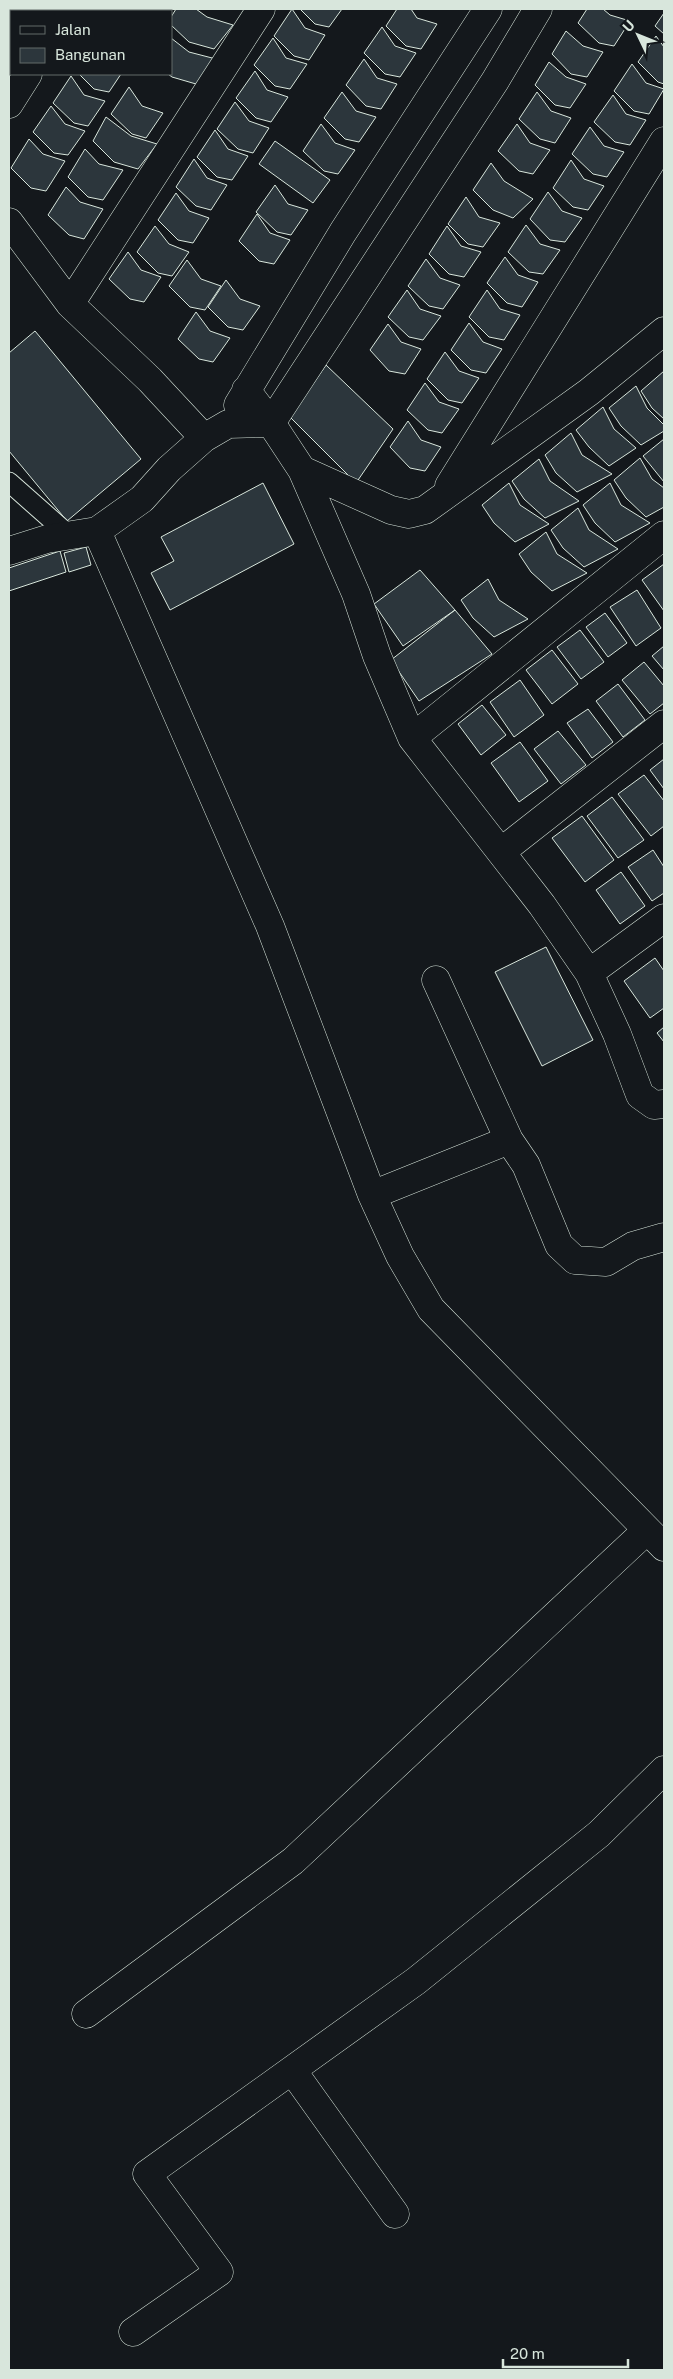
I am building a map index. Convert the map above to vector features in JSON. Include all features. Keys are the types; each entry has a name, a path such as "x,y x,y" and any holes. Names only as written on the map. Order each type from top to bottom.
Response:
{"street":[{"path":"70,304 261,9"},
{"path":"228,424 246,390 343,232 488,9"},
{"path":"271,423 496,81 538,9"},
{"path":"9,104 27,75"},
{"path":"442,498 664,141"},
{"path":"9,222 70,304 150,380 204,438"},
{"path":"302,470 391,510 409,514 425,510 589,392 664,331"},
{"path":"246,390 271,423 302,470 356,594 377,656 412,738 502,851 589,974 617,1034 640,1095 654,1105 664,1104"},
{"path":"9,551 47,539 97,531 142,499 169,469 204,438 228,424 271,423"},
{"path":"86,2014 293,1861 656,1539 431,1309 400,1256 372,1195 270,926 97,531"},
{"path":"412,738 664,535"},
{"path":"502,851 664,724"},
{"path":"589,974 664,918"},
{"path":"436,980 509,1140 526,1165 559,1245 575,1260 606,1262 633,1246 664,1236"},
{"path":"372,1195 509,1140"},
{"path":"133,2332 219,2272 147,2174 439,1963 599,1834 664,1770"},
{"path":"292,2070 395,2214"}],"lane":[{"path":"9,482 70,536"}],"building":[{"path":"9,9 55,9 10,10 9,17"},
{"path":"130,9 166,9 165,10"},
{"path":"176,9 196,9 207,17 233,25 214,49 189,42 172,26 172,15"},
{"path":"292,9 305,28 325,35 309,60 294,56 274,36"},
{"path":"300,9 342,9 329,27 315,24"},
{"path":"397,9 411,9 417,18 437,24 421,49 406,46 386,26"},
{"path":"587,9 603,9 610,15 630,21 614,46 599,43 578,23"},
{"path":"664,13 664,34 655,26"},
{"path":"9,26 10,62 9,61"},
{"path":"382,27 395,46 416,53 400,77 385,74 364,53"},
{"path":"566,31 583,46 603,52 587,77 571,74 552,54"},
{"path":"656,36 664,47 664,84 658,82 638,62"},
{"path":"273,38 286,58 307,64 290,89 275,86 254,65"},
{"path":"172,39 189,52 216,59 196,84 169,75 172,75"},
{"path":"364,59 377,78 397,84 381,109 366,106 346,85"},
{"path":"549,62 566,77 586,84 570,108 555,105 535,85"},
{"path":"632,64 646,83 664,89 649,114 634,111 614,91"},
{"path":"255,71 267,90 288,97 271,122 256,118 236,98"},
{"path":"80,75 120,75 109,92 94,89"},
{"path":"71,76 84,95 105,101 88,126 74,123 53,103"},
{"path":"129,87 142,106 163,113 146,138 132,134 111,114"},
{"path":"342,92 356,111 376,117 359,142 345,139 324,118"},
{"path":"537,92 551,111 571,118 555,143 540,139 519,119"},
{"path":"613,95 626,114 646,120 630,145 615,142 594,122"},
{"path":"235,102 249,121 269,128 253,153 238,149 217,129"},
{"path":"51,106 65,124 85,131 68,155 54,153 33,132"},
{"path":"106,117 131,136 157,144 138,169 114,162 93,141"},
{"path":"321,124 335,143 355,150 338,174 324,171 303,151"},
{"path":"517,124 530,143 550,150 533,174 519,171 498,151"},
{"path":"590,127 604,146 624,152 607,177 593,174 572,154"},
{"path":"215,130 228,149 248,156 232,180 217,177 197,157"},
{"path":"29,139 43,154 65,161 46,191 31,188 11,168"},
{"path":"275,141 330,180 313,203 259,164"},
{"path":"85,149 99,164 123,170 103,200 88,197 68,177"},
{"path":"194,159 207,178 227,185 211,210 196,206 176,187"},
{"path":"571,160 584,179 604,186 588,210 573,207 553,188"},
{"path":"491,163 504,181 533,199 513,218 493,210 473,190"},
{"path":"275,185 288,204 308,210 291,235 277,232 256,212"},
{"path":"66,187 80,202 103,209 84,239 69,235 48,215"},
{"path":"548,192 562,211 582,218 565,242 550,240 530,219"},
{"path":"176,193 189,211 209,218 193,243 178,240 158,220"},
{"path":"466,197 479,217 500,223 483,247 468,244 448,224"},
{"path":"257,214 270,233 290,240 274,264 259,261 239,241"},
{"path":"526,225 540,244 560,250 543,274 529,272 508,252"},
{"path":"155,226 169,244 189,252 172,276 158,273 137,252"},
{"path":"447,226 461,246 481,252 464,277 449,274 429,254"},
{"path":"128,252 141,270 161,277 144,302 130,299 109,279"},
{"path":"505,257 518,275 538,282 522,307 507,303 487,283"},
{"path":"426,259 440,278 460,285 443,309 429,306 408,286"},
{"path":"187,260 201,279 221,286 205,310 190,307 169,286"},
{"path":"226,280 240,299 260,306 243,330 228,327 208,307"},
{"path":"407,290 420,309 441,316 423,340 409,337 388,317"},
{"path":"487,290 500,309 520,315 504,340 489,337 469,317"},
{"path":"196,312 210,331 230,338 213,362 199,359 178,339"},
{"path":"469,323 483,342 502,349 486,373 471,370 451,350"},
{"path":"388,324 401,342 421,349 405,374 389,371 370,350"},
{"path":"35,331 141,459 67,521 9,451 9,353"},
{"path":"445,352 459,371 479,378 462,403 448,400 427,379"},
{"path":"326,365 393,429 356,483 290,417"},
{"path":"664,371 664,419 652,408 641,391"},
{"path":"425,383 439,402 459,409 442,433 428,430 407,410"},
{"path":"636,386 647,408 664,425 664,431 641,445 621,426 609,408"},
{"path":"603,407 614,429 636,448 609,466 589,447 576,430"},
{"path":"408,421 421,440 441,447 425,471 410,468 390,447"},
{"path":"571,433 582,455 612,474 577,492 556,473 545,455"},
{"path":"664,439 664,482 643,456"},
{"path":"640,458 652,479 664,488 664,507 646,517 626,498 614,480"},
{"path":"539,459 550,481 579,501 545,518 524,499 512,481"},
{"path":"263,483 294,544 170,610 151,573 174,561 161,537"},
{"path":"509,483 520,505 549,524 515,542 494,523 482,505"},
{"path":"610,483 621,505 650,523 615,542 595,523 583,505"},
{"path":"578,508 589,530 618,549 584,567 563,548 551,530"},
{"path":"546,532 557,554 587,573 552,591 531,572 519,554"},
{"path":"86,547 91,565 69,572 64,553"},
{"path":"60,551 66,572 9,591 9,568"},
{"path":"664,564 664,611 642,580"},
{"path":"420,570 455,610 403,646 374,604"},
{"path":"488,579 499,600 528,619 494,637 473,618 461,600"},
{"path":"637,590 661,628 636,646 610,607"},
{"path":"455,610 492,654 419,701 391,660"},
{"path":"605,613 627,643 608,657 586,627"},
{"path":"580,630 604,662 581,679 557,647"},
{"path":"664,646 664,670 652,656"},
{"path":"552,650 578,684 552,704 526,670"},
{"path":"644,662 664,686 664,703 650,714 622,680"},
{"path":"520,680 544,715 514,737 490,702"},
{"path":"618,684 645,720 623,737 596,701"},
{"path":"482,705 506,735 481,755 458,724"},
{"path":"588,709 613,742 592,758 567,723"},
{"path":"558,731 586,765 561,784 534,749"},
{"path":"520,742 548,781 519,802 491,763"},
{"path":"664,759 664,789 650,770"},
{"path":"644,775 664,801 664,826 651,836 618,794"},
{"path":"612,797 644,840 618,858 587,816"},
{"path":"582,816 614,860 585,882 552,838"},
{"path":"653,850 664,867 664,893 652,901 628,867"},
{"path":"621,872 645,906 620,924 596,890"},
{"path":"546,947 593,1040 542,1066 495,972"},
{"path":"655,958 664,971 664,1008 650,1018 624,981"},
{"path":"664,1027 664,1042 657,1033"}]}
